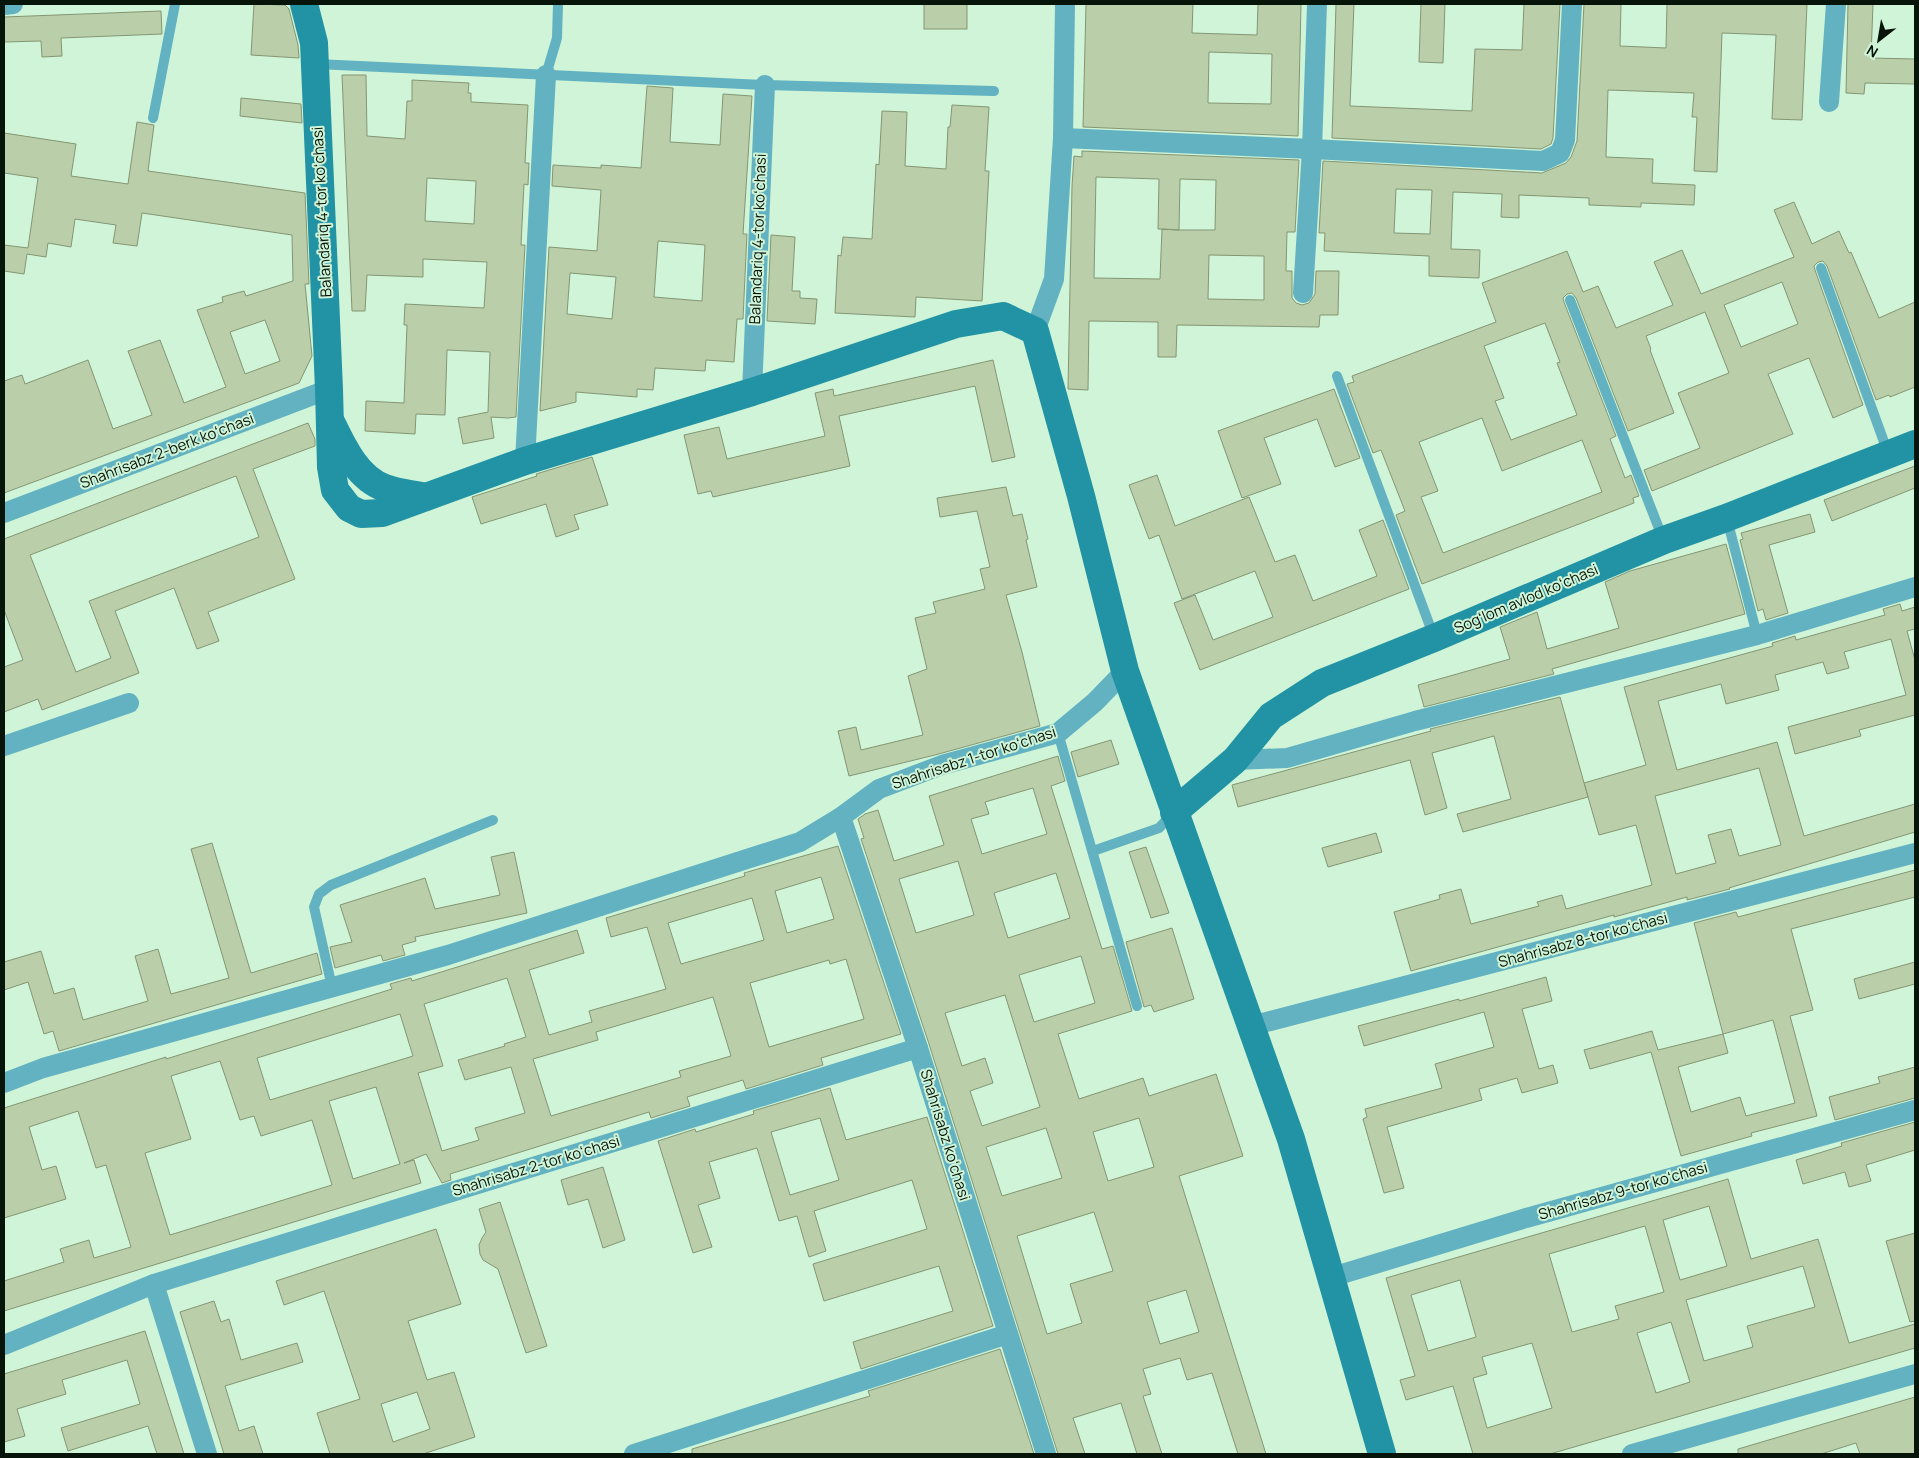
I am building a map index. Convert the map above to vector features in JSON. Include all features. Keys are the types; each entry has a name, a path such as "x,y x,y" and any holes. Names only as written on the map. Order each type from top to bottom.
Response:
{"street":[{"path":"4,5 13,4"},
{"name":"Balandariq 4-tor koʻchasi","path":"304,4 314,43 330,389 331,467 335,490 349,508 361,514 382,513 525,461 752,392 956,324 1003,316 1035,331"},
{"path":"1065,4 1063,138 1054,279 1035,331 1081,496 1125,671 1291,1139 1382,1454"},
{"path":"1303,293 1312,148 1317,4"},
{"path":"1063,138 1312,148 1543,161 1560,153 1565,140 1572,4"},
{"path":"1829,102 1836,4"},
{"path":"525,461 546,75"},
{"name":"Balandariq 4-tor koʻchasi","path":"752,392 764,85"},
{"name":"Shahrisabz 2-berk koʻchasi","path":"4,513 330,389"},
{"name":"Balandariq 4-tor koʻchasi","path":"330,421 345,451 364,475 383,488 426,497"},
{"name":"Sogʻlom avlod koʻchasi","path":"1174,812 1235,760 1271,716 1322,684 1664,540 1726,518 1915,444"},
{"path":"1235,760 1287,758 1415,720 1757,634 1915,586"},
{"name":"Shahrisabz 1-tor koʻchasi","path":"4,1083 43,1068 448,955 800,842 841,818 879,789 942,765 1058,733 1095,702 1125,671"},
{"path":"4,746 129,702"},
{"name":"Shahrisabz koʻchasi","path":"841,818 918,1048 1046,1454"},
{"name":"Shahrisabz 8-tor koʻchasi","path":"1251,1026 1915,853"},
{"name":"Shahrisabz 2-tor koʻchasi","path":"4,1344 154,1284 918,1048"},
{"name":"Shahrisabz 9-tor koʻchasi","path":"1332,1277 1526,1218 1915,1110"},
{"path":"154,1284 208,1454"},
{"path":"634,1454 1008,1334"},
{"path":"1632,1454 1915,1374"}],"lane":[{"path":"153,118 176,4"},
{"path":"546,75 557,38 558,4"},
{"path":"315,64 764,85 994,91"},
{"path":"1821,268 1888,454"},
{"path":"1570,300 1664,540"},
{"path":"1337,376 1434,638"},
{"path":"1726,518 1757,634"},
{"path":"1058,733 1137,1006"},
{"path":"1093,851 1159,828 1174,812"},
{"path":"332,987 314,907 319,894 331,886 493,820"}],"building":[{"path":"254,4 285,5 289,9 298,45 299,58 251,55"},
{"path":"924,4 967,4 967,29 924,29"},
{"path":"1086,4 1193,4 1192,33 1257,35 1258,4 1301,4 1298,136 1083,127","holes":["1209,52 1272,54 1271,104 1208,103"]},
{"path":"1336,4 1354,4 1350,106 1472,111 1475,49 1522,50 1524,4 1560,4 1553,138 1551,144 1541,149 1332,138"},
{"path":"1421,4 1445,4 1443,63 1419,62"},
{"path":"1584,4 1621,4 1620,46 1666,48 1667,4 1807,4 1802,120 1772,119 1776,35 1722,33 1717,172 1694,171 1697,117 1692,117 1694,93 1608,90 1606,157 1653,159 1652,183 1695,185 1694,205 1641,203 1641,207 1589,205 1589,198 1519,195 1519,218 1501,217 1502,194 1453,192 1451,249 1480,250 1479,278 1429,276 1429,256 1324,251 1325,233 1319,233 1323,161 1542,173 1566,163 1571,157 1577,141","holes":["1396,189 1432,190 1430,234 1394,233"]},
{"path":"1848,4 1873,4 1871,58 1915,59 1915,84 1865,83 1864,94 1846,93"},
{"path":"161,11 162,34 61,38 62,56 42,57 41,41 4,42 4,17"},
{"path":"342,75 366,75 367,136 405,139 407,101 412,101 412,80 469,83 468,93 471,93 471,102 528,105 525,163 529,163 528,185 524,184 521,245 525,245 516,417 491,417 494,438 463,444 458,418 488,412 490,352 447,350 445,415 416,414 415,434 365,431 366,401 404,403 407,325 404,325 405,304 484,308 487,262 423,259 423,277 367,275 365,311 352,311","holes":["427,178 476,181 474,224 425,221"]},
{"path":"647,86 673,88 670,142 720,145 723,94 752,96 743,234 747,234 743,319 737,319 734,362 706,360 705,371 655,368 653,390 637,389 637,397 576,392 576,402 540,411 549,247 597,251 601,190 552,186 553,165 601,168 601,165 641,168","holes":["658,241 705,245 702,301 654,297","570,273 616,277 612,319 567,314"]},
{"path":"241,98 301,104 302,123 240,116"},
{"path":"952,105 989,107 985,171 989,171 982,301 916,297 915,317 835,313 838,255 841,256 843,237 872,239 876,164 879,165 882,111 907,112 905,166 946,169 948,127 950,127"},
{"path":"137,122 154,125 148,171 305,193 309,284 305,284 312,356 299,383 4,493 4,381 22,375 25,384 88,360 113,429 152,415 128,351 160,340 184,403 226,387 197,310 223,302 222,297 244,291 246,296 293,281 292,235 142,213 137,246 113,243 116,225 75,219 71,247 48,243 46,257 27,254 24,274 4,271 4,245 28,248 38,178 4,173 4,133 76,144 71,176 128,184","holes":["265,320 280,361 245,374 230,332"]},
{"path":"1082,151 1299,160 1295,232 1287,232 1286,271 1292,271 1292,298 1296,303 1302,305 1309,303 1315,294 1316,271 1339,271 1338,315 1320,315 1319,327 1177,325 1176,357 1158,357 1158,322 1089,321 1088,390 1068,389 1072,186 1074,156 1082,157","holes":["1096,177 1159,179 1158,229 1162,229 1160,279 1094,278","1180,179 1216,180 1215,230 1179,230","1209,255 1264,256 1264,300 1208,299"]},
{"path":"1794,202 1812,244 1839,231 1849,253 1851,252 1879,318 1915,302 1915,387 1890,397 1889,395 1876,400 1827,266 1823,261 1818,262 1814,266 1815,270 1863,405 1833,418 1809,358 1768,374 1793,434 1652,491 1644,470 1700,448 1678,393 1729,373 1705,312 1646,336 1674,413 1628,431 1576,298 1572,293 1567,294 1563,298 1564,302 1616,436 1610,439 1625,478 1631,475 1639,496 1633,498 1634,503 1422,584 1396,515 1405,511 1381,450 1373,453 1347,384 1354,382 1352,376 1496,322 1482,283 1567,251 1583,292 1598,286 1616,328 1673,305 1654,262 1682,250 1701,294 1794,257 1774,210","holes":["1782,282 1798,324 1741,347 1724,305","1545,323 1560,362 1557,363 1577,415 1511,440 1495,401 1504,398 1484,346","1482,418 1502,471 1582,440 1602,492 1443,553 1421,497 1438,491 1419,442"]},
{"path":"771,235 795,237 792,291 800,291 800,298 817,299 815,324 767,321"},
{"path":"993,360 1015,457 992,462 975,386 839,416 850,466 713,497 711,491 698,494 684,435 719,427 727,459 825,436 815,393 833,389 834,396"},
{"path":"1334,389 1360,458 1335,467 1317,419 1264,438 1281,484 1242,498 1218,431"},
{"path":"308,423 315,439 315,446 253,469 295,579 208,612 219,641 197,649 174,588 115,611 139,673 42,710 38,699 4,712 4,667 23,660 4,610 4,539","holes":["236,476 259,537 89,601 111,658 76,672 30,555"]},
{"path":"592,457 608,505 574,515 579,529 556,537 546,504 481,524 472,497 537,476 536,474"},
{"path":"1915,466 1915,488 1832,521 1824,500"},
{"path":"1157,475 1175,526 1249,497 1275,562 1295,555 1313,601 1377,576 1359,530 1383,520 1409,589 1200,670 1174,603 1195,595 1213,640 1273,617 1255,571 1182,599 1159,535 1149,539 1129,485"},
{"path":"1006,487 1013,516 1022,514 1037,587 1006,595 1040,726 849,776 838,731 856,727 861,750 923,735 908,676 927,669 915,618 936,613 933,602 985,589 980,569 990,567 977,511 940,517 937,498"},
{"path":"1810,514 1815,532 1769,545 1788,613 1766,620 1763,609 1758,611 1740,540 1743,539 1741,533"},
{"path":"1726,544 1745,614 1552,669 1554,674 1424,707 1418,685 1510,659 1500,627 1537,612 1547,649 1619,628 1605,582 1630,571"},
{"path":"1900,604 1902,611 1915,607 1915,629 1907,631 1915,660 1915,715 1859,730 1861,736 1795,754 1788,727 1906,695 1891,639 1844,652 1849,668 1827,674 1823,662 1775,675 1779,690 1726,704 1721,684 1658,701 1677,770 1777,742 1804,836 1915,804 1915,832 1730,889 1687,900 1687,897 1614,917 1614,915 1411,971 1394,912 1440,899 1439,895 1461,889 1471,924 1539,906 1537,902 1562,895 1566,909 1652,885 1636,825 1599,835 1584,783 1646,765 1624,687 1773,646 1772,643 1795,636 1796,640 1885,615 1883,609","holes":["1759,768 1781,845 1739,856 1731,829 1708,835 1716,863 1676,874 1655,796"]},
{"path":"1560,697 1588,797 1463,832 1457,814 1511,799 1494,736 1432,753 1447,808 1425,815 1410,760 1238,807 1232,785 1431,731 1430,729"},
{"path":"1111,740 1119,764 1078,777 1071,752"},
{"path":"1058,756 1065,781 1051,786 1102,949 1113,946 1132,1011 1058,1034 1079,1099 1143,1078 1149,1096 1216,1074 1243,1156 1179,1176 1266,1454 1238,1454 1212,1373 1187,1380 1180,1358 1143,1369 1151,1394 1143,1396 1162,1454 1137,1454 1121,1403 1073,1418 1085,1454 1058,1454 929,1044 861,839 864,838 858,819 865,814 878,810 894,861 944,845 929,796","holes":["1033,788 1047,834 982,854 971,819 989,814 985,802","958,861 974,915 916,933 899,879","1056,873 1070,918 1008,938 994,893","1081,956 1095,1003 1034,1022 1019,975","1005,995 1040,1107 982,1126 970,1091 993,1083 985,1058 962,1066 945,1013","1139,1118 1154,1167 1108,1181 1093,1132","1046,1128 1062,1178 1002,1196 986,1147","1094,1212 1113,1271 1070,1284 1082,1323 1047,1334 1017,1236","1186,1290 1199,1332 1160,1344 1147,1302"]},
{"path":"1376,833 1382,852 1328,867 1322,848"},
{"path":"212,843 251,973 317,953 322,974 59,1051 53,1031 44,1034 28,982 4,990 4,962 41,951 54,994 74,988 83,1020 148,1001 135,956 158,949 171,994 229,978 191,849"},
{"path":"838,846 901,1034 821,1058 823,1065 746,1089 743,1080 687,1097 690,1106 651,1118 649,1112 450,1174 451,1180 442,1183 426,1154 404,1163 414,1160 421,1183 4,1311 4,1281 64,1262 60,1249 89,1240 94,1258 131,1247 106,1165 96,1168 78,1111 29,1127 42,1170 56,1166 66,1199 4,1218 4,1108 392,989 390,984 411,978 412,981 577,930 584,953 529,970 549,1035 592,1022 589,1011 666,989 647,927 611,937 606,918 745,876 744,873","holes":["821,877 834,919 787,933 775,891","752,898 764,940 681,964 668,923","846,959 864,1019 769,1047 750,983 829,960 830,964","507,978 526,1037 504,1044 505,1046 458,1060 465,1080 511,1067 525,1113 475,1128 479,1140 442,1151 418,1073 443,1066 424,1004","713,997 731,1056 679,1071 681,1077 551,1116 533,1059 598,1040 596,1032","400,1014 413,1056 270,1100 257,1058","220,1061 240,1120 254,1116 261,1136 312,1120 332,1185 170,1235 145,1153 191,1139 171,1076","376,1087 400,1164 353,1179 329,1101"]},
{"path":"1146,847 1169,913 1151,918 1129,852"},
{"path":"514,852 527,913 415,937 416,941 402,945 405,955 383,961 381,955 335,968 330,947 352,942 340,905 425,878 435,909 500,895 491,857"},
{"path":"1915,870 1915,897 1791,929 1813,1010 1790,1016 1817,1116 1751,1133 1752,1136 1681,1156 1651,1052 1590,1069 1584,1050 1652,1031 1658,1050 1723,1034 1694,923 1736,912 1738,917","holes":["1773,1020 1795,1103 1746,1116 1740,1097 1691,1112 1678,1067 1728,1053 1723,1034"]},
{"path":"1172,928 1194,999 1154,1012 1151,1005 1144,1007 1126,942"},
{"path":"1915,962 1915,984 1859,999 1854,979"},
{"path":"1546,977 1552,1001 1522,1009 1539,1069 1553,1065 1558,1083 1522,1093 1517,1078 1479,1089 1482,1100 1387,1127 1404,1188 1384,1193 1363,1119 1367,1117 1365,1109 1442,1088 1435,1064 1494,1047 1484,1012 1364,1046 1358,1026"},
{"path":"1915,1067 1915,1098 1835,1120 1829,1097 1880,1083 1878,1077"},
{"path":"830,1088 846,1140 927,1117 993,1326 861,1369 853,1342 953,1311 939,1266 824,1301 813,1264 927,1229 912,1180 814,1211 826,1251 809,1257 797,1216 779,1221 757,1148 709,1162 720,1198 698,1205 712,1247 693,1253 658,1141 695,1129 696,1132 754,1114 753,1111","holes":["820,1118 839,1180 790,1195 771,1132"]},
{"path":"1915,1122 1915,1150 1866,1165 1871,1181 1849,1187 1845,1172 1803,1184 1796,1160 1842,1146 1841,1143"},
{"path":"603,1167 625,1240 603,1248 588,1199 568,1205 561,1180"},
{"path":"1728,1179 1751,1259 1818,1239 1849,1343 1915,1324 1915,1348 1550,1454 1473,1454 1453,1386 1406,1400 1400,1380 1415,1376 1386,1278","holes":["1709,1206 1727,1266 1680,1280 1663,1220","1645,1226 1664,1292 1615,1306 1619,1319 1572,1332 1549,1254","1803,1266 1815,1307 1747,1326 1753,1347 1704,1361 1686,1300","1460,1280 1476,1337 1428,1351 1411,1295","1671,1322 1690,1382 1656,1393 1637,1333","1532,1343 1552,1408 1487,1428 1473,1378 1487,1374 1482,1357"]},
{"path":"500,1202 547,1346 526,1353 498,1269 483,1260 480,1254 479,1245 486,1232 479,1209"},
{"path":"436,1229 461,1304 408,1321 427,1380 454,1372 475,1437 423,1454 330,1454 317,1413 360,1399 324,1291 284,1305 276,1281","holes":["417,1392 430,1429 393,1442 381,1404"]},
{"path":"1915,1233 1915,1321 1910,1322 1886,1241"},
{"path":"214,1301 221,1322 229,1319 241,1360 297,1343 303,1362 225,1386 239,1431 254,1426 263,1454 224,1454 180,1312"},
{"path":"145,1331 184,1454 157,1454 148,1426 68,1451 61,1428 140,1404 127,1360 62,1380 66,1394 17,1409 25,1436 4,1442 4,1374"},
{"path":"1000,1349 1034,1454 692,1454 692,1449 870,1396 868,1391"},
{"path":"1915,1397 1915,1454 1860,1454 1856,1443 1821,1454 1738,1454 1738,1449"}]}
